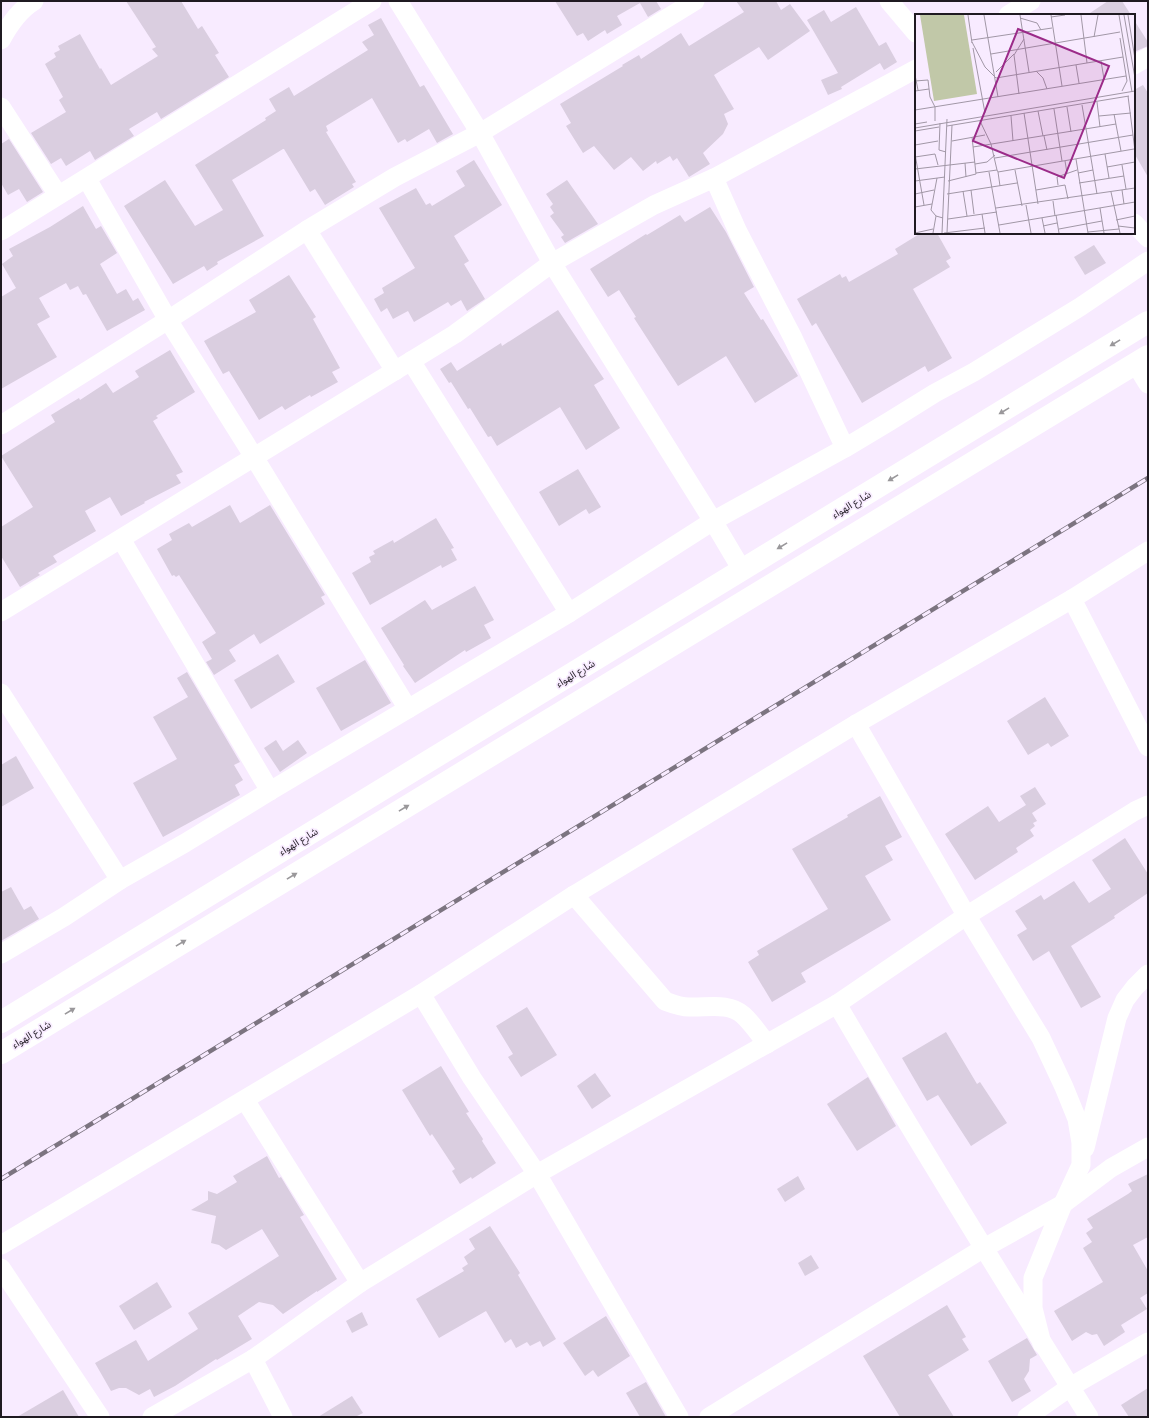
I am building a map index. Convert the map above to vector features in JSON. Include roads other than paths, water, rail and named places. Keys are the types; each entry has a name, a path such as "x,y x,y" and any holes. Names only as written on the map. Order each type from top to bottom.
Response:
{"highway":[{"name":"شارع الهواء","path":"1,1022 1148,322"},
{"name":"شارع الهواء","path":"1,1053 1142,360"}],"street":[{"path":"1,40 19,13 34,1"},
{"path":"1,231 372,1"},
{"path":"398,1 480,133 552,263 742,570"},
{"path":"1,425 307,230 395,177 480,133 695,1"},
{"path":"889,1 915,32"},
{"path":"1010,14 1031,1"},
{"path":"1135,64 1148,57"},
{"path":"1,612 121,540 455,334 552,263 654,205 714,178 915,70"},
{"path":"1,107 58,195"},
{"path":"714,178 738,232 795,343 845,448"},
{"path":"87,179 168,320 254,457 408,709"},
{"path":"1135,224 1148,238"},
{"path":"307,230 395,371"},
{"path":"1,954 120,880 185,843 569,613 713,521 845,448 935,392 974,372 1080,307 1148,261"},
{"path":"1142,360 1148,384"},
{"path":"411,361 569,613"},
{"path":"121,540 270,791"},
{"path":"1,1245 421,994 574,895 856,724 1072,599 1148,551"},
{"path":"1072,599 1148,747"},
{"path":"1,693 120,880"},
{"path":"856,724 966,916 1041,1038 1077,1119 1081,1143 1081,1165"},
{"path":"152,1417 253,1359 360,1283 537,1174 837,1004 966,916 1135,811 1148,805"},
{"path":"574,895 665,1001 674,1005 687,1007 723,1007 735,1010 743,1015 767,1044"},
{"path":"1042,1344 1033,1308 1033,1278 1063,1204 1081,1165 1117,1018 1125,1000 1148,974"},
{"path":"421,994 472,1078 537,1174 679,1417"},
{"path":"837,1004 903,1117 1042,1344 1089,1417"},
{"path":"245,1100 360,1283"},
{"path":"709,1417 984,1248 1063,1204 1111,1168 1148,1147"},
{"path":"1,1268 100,1417"},
{"path":"1026,1417 1070,1387 1148,1342"},
{"path":"253,1359 283,1417"}],"railway":[{"path":"1,1179 1148,478"}]}
